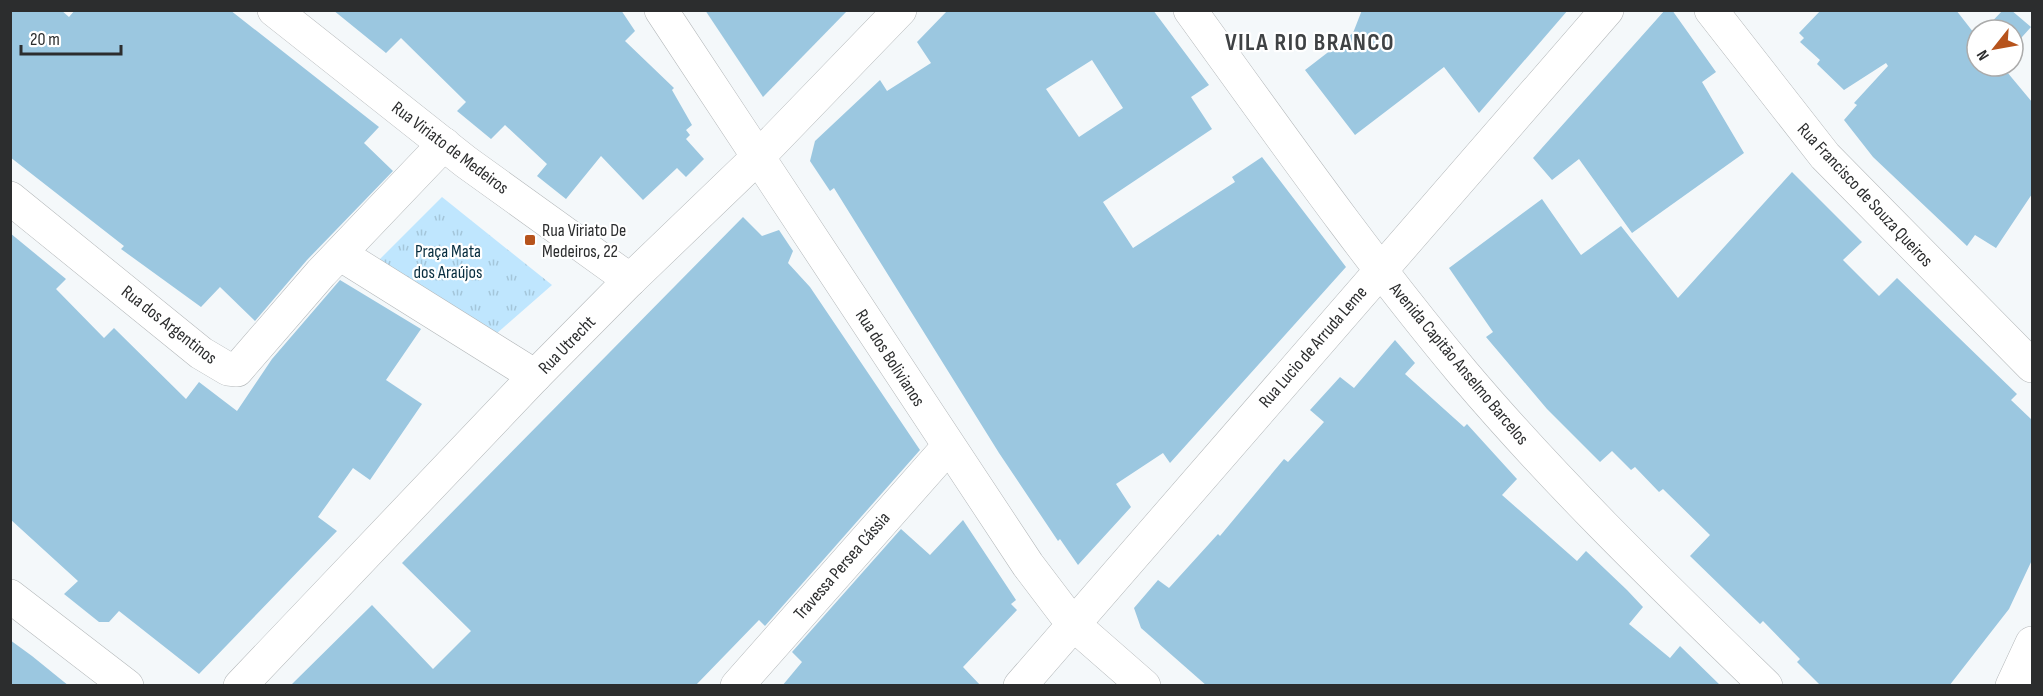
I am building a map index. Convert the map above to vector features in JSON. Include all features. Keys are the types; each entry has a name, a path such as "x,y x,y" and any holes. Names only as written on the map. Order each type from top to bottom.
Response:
{"street":[{"name":"Rua Viriato de Medeiros","path":"274,10 444,144 630,280"},
{"name":"Rua dos Bolivianos","path":"661,10 1028,565 1072,623 1144,686"},
{"name":"Rua Utrecht","path":"240,686 535,376 630,280 758,157 900,10"},
{"name":"Avenida Capitão Anselmo Barcelos","path":"1190,10 1380,270 1464,373 1547,468 1628,552 1766,686"},
{"name":"Rua Lucio de Arruda Leme","path":"1020,686 1072,623 1607,10"},
{"name":"Rua Francisco de Souza Queiros","path":"1711,10 1825,156 2032,366"},
{"path":"444,144 340,254 535,376"},
{"name":"Rua dos Argentinos","path":"10,198 201,353 228,369 241,368 340,254"},
{"name":"Travessa Persea Cássia","path":"737,686 948,447"},
{"path":"10,596 127,686"},
{"path":"2012,686 2032,643"}],"green space":[{"name":"Praça Mata dos Araújos","path":"442,197 552,285 488,341 370,269"}],"building":[{"path":"10,10 61,10 69,17 75,10 230,10 379,127 364,143 393,171 307,260 255,321 220,287 201,307 121,249 124,246 10,157"},
{"path":"333,10 621,10 635,31 625,41 674,88 672,90 692,125 686,130 690,135 686,139 704,159 686,177 677,168 643,200 601,156 566,199 537,176 547,164 505,125 491,139 457,111 466,102 401,38 386,53"},
{"path":"705,10 848,10 763,97"},
{"path":"948,10 1153,10 1209,85 1191,97 1212,129 1103,202 1133,248 1235,182 1232,177 1262,157 1346,267 1170,463 1163,453 1116,484 1131,507 1078,565 1060,539 1058,541 999,453 834,188 830,191 810,161 815,141 880,80 887,91 931,63 917,42","holes":["1092,60 1123,108 1079,137 1046,89"]},
{"path":"1362,10 1568,10 1479,113 1444,67 1355,135 1305,70 1353,33"},
{"path":"1665,10 1672,10 1716,72 1702,82 1744,153 1632,233 1579,159 1552,180 1533,158"},
{"path":"1821,10 1956,10 1965,22 1965,78 2012,78 2032,102 2032,194 1996,248 1975,235 1967,246 1873,157 1844,120 1857,105 1854,103 1888,66 1886,63 1844,90 1817,64 1820,60 1800,42 1804,38 1799,33"},
{"path":"2003,10 2011,10 2020,18 1995,18"},
{"path":"2025,22 2031,27 2025,34"},
{"path":"1792,172 1862,242 1843,260 1879,296 1897,278 2017,394 2011,400 2032,420 2032,560 2009,609 1949,686 1821,686 1797,662 1800,659 1763,621 1760,624 1690,556 1710,535 1663,489 1659,492 1635,467 1631,470 1612,451 1600,462 1547,409 1486,337 1493,332 1449,268 1542,199 1581,255 1621,226 1678,298"},
{"path":"743,217 762,236 779,230 793,251 788,263 810,287 920,450 765,626 759,620 695,686 290,686 372,605 433,669 471,631 402,563"},
{"path":"10,233 66,279 56,289 104,338 114,328 186,399 199,382 237,411 272,359 340,280 421,329 386,380 422,404 370,480 353,468 318,517 337,531 199,674 119,611 109,622 99,622 64,594 78,581 10,519"},
{"path":"1395,340 1415,363 1405,374 1464,427 1467,424 1517,479 1502,495 1577,561 1586,551 1627,590 1643,607 1629,624 1670,658 1680,646 1721,686 1207,686 1141,628 1134,608 1158,580 1169,588 1218,534 1220,536 1284,459 1288,462 1324,422 1310,410 1340,377 1354,388"},
{"path":"963,520 1016,600 1011,604 1017,610 963,667 981,686 782,686 802,662 792,652 901,529 930,555"},
{"path":"10,640 32,656 69,686 10,686"}],"place":[{"name":"Rua Viriato De Medeiros, 22","path":"530,240"}],"district":[{"name":"VILA RIO BRANCO","path":"1310,42"}]}
